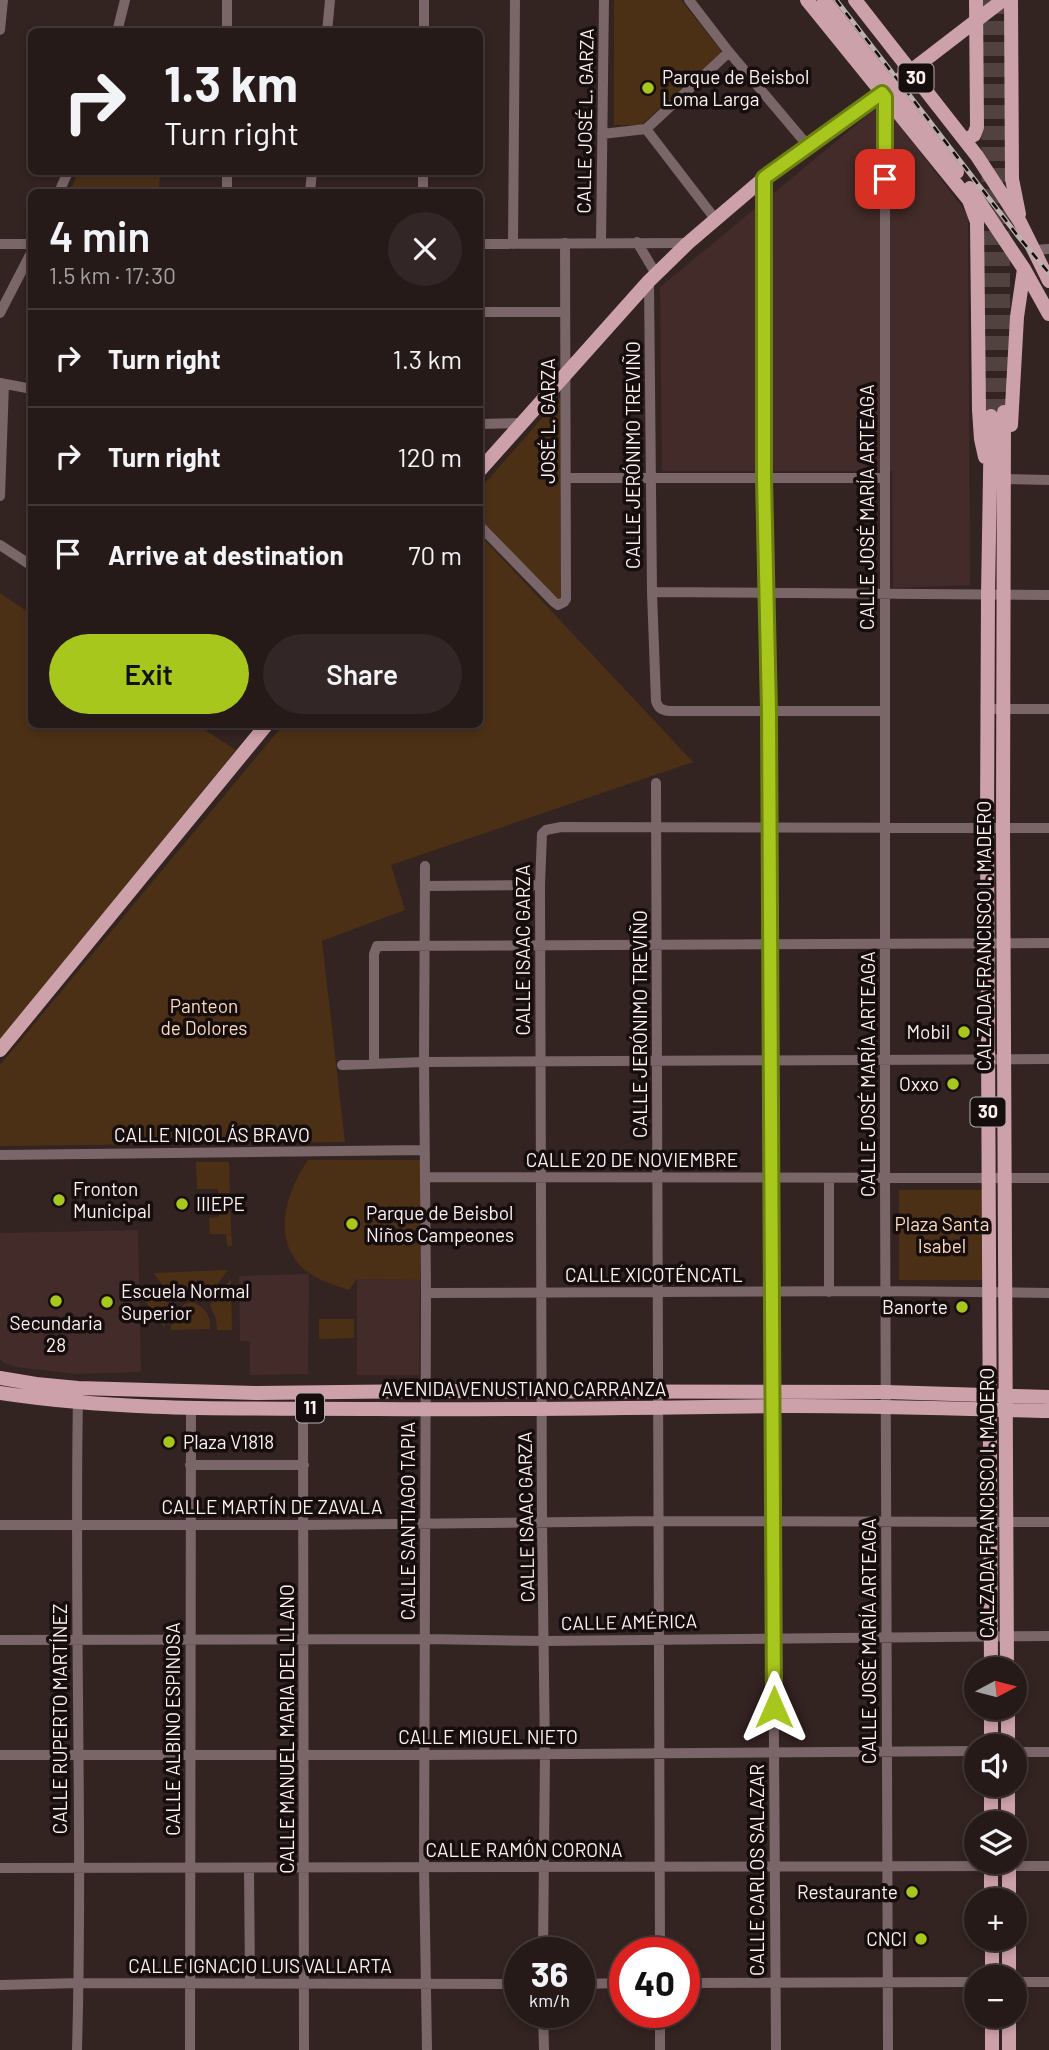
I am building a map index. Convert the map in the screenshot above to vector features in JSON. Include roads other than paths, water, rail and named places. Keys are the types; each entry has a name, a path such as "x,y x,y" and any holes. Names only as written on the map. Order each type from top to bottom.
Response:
{"main road":[{"name":"30","path":"807,0 979,200 1024,269 1049,314"},
{"name":"30","path":"824,0 886,93"},
{"name":"30","path":"855,0 977,156 1020,222 1049,281"},
{"path":"965,140 974,135 978,127 976,0"},
{"path":"483,467 653,278 688,243 764,178 886,93 1003,0"},
{"path":"1011,0 1012,179 1020,222"},
{"path":"886,93 969,200 977,222 978,382 981,439 984,457 990,469"},
{"path":"1004,443 1012,421 1017,317 1024,269"},
{"name":"CALZADA FRANCISCO I. MADERO","path":"991,1657 987,828 996,709 1003,595 1004,443 997,414 990,469 988,595 996,709 1003,828 1007,1657"},
{"path":"0,1050 264,728"},
{"name":"AVENIDA VENUSTIANO CARRANZA","path":"0,1378 78,1388 257,1393 659,1392 772,1399 990,1402 1049,1411"},
{"name":"AVENIDA VENUSTIANO CARRANZA","path":"0,1393 78,1404 191,1408 542,1410 659,1408 772,1399"},
{"name":"AVENIDA VENUSTIANO CARRANZA","path":"1006,1403 1049,1397"},
{"path":"992,2028 992,2050"},
{"path":"1009,2028 1009,2050"}],"street":[{"path":"0,30 3,0"},
{"path":"118,28 125,0"},
{"path":"227,0 228,28"},
{"path":"327,28 330,0"},
{"path":"424,0 424,28"},
{"path":"513,244 515,0"},
{"name":"CALLE JOSÉ L. GARZA","path":"601,242 604,0"},
{"path":"689,0 809,147"},
{"path":"602,134 646,129 729,52"},
{"name":"CALLE JOSÉ MARÍA ARTEAGA","path":"886,93 884,478 888,2050"},
{"path":"646,129 716,220"},
{"name":"CALLE CARLOS SALAZAR","path":"764,178 776,2050"},
{"path":"637,242 653,278"},
{"name":"JOSÉ L. GARZA","path":"483,529 554,603 561,604 566,599 565,243"},
{"path":"483,244 688,243"},
{"path":"0,244 28,244"},
{"path":"1033,250 1049,248"},
{"path":"0,313 28,259"},
{"name":"CALLE JERÓNIMO TREVIÑO","path":"653,278 651,479 656,701 662,710 769,711"},
{"path":"483,312 565,312"},
{"path":"0,496 2,384 28,388"},
{"path":"483,424 521,423"},
{"path":"565,478 884,478"},
{"path":"1004,479 1049,480"},
{"path":"0,545 28,563"},
{"path":"652,592 1049,595"},
{"path":"996,709 1049,709"},
{"path":"769,711 885,711"},
{"name":"CALLE JERÓNIMO TREVIÑO","path":"656,783 660,1937"},
{"name":"CALLE ISAAC GARZA","path":"543,1937 545,1641 541,1392 541,839 546,830 561,827 657,828"},
{"path":"657,828 1049,828"},
{"name":"CALLE SANTIAGO TAPIA","path":"425,866 424,1867 427,2050"},
{"path":"425,886 540,885"},
{"path":"374,1063 374,954 377,946 1049,943"},
{"path":"342,1065 424,1062 1049,1059"},
{"name":"CALLE NICOLÁS BRAVO","path":"0,1155 424,1150"},
{"name":"CALLE 20 DE NOVIEMBRE","path":"425,1177 1049,1178"},
{"path":"829,1179 830,1292"},
{"name":"CALLE XICOTÉNCATL","path":"426,1293 1049,1293"},
{"name":"CALLE RUPERTO MARTÍNEZ","path":"77,2050 78,1388"},
{"name":"CALLE ALBINO ESPINOSA","path":"191,1408 191,2050"},
{"name":"CALLE MANUEL MARIA DEL LLANO","path":"303,1408 304,2050"},
{"path":"190,1465 304,1465"},
{"name":"CALLE MARTÍN DE ZAVALA","path":"0,1525 658,1521 1049,1522"},
{"name":"CALLE AMÉRICA","path":"0,1640 545,1641 1049,1636"},
{"name":"CALLE MIGUEL NIETO","path":"0,1755 964,1751"},
{"path":"1027,1752 1049,1752"},
{"name":"CALLE RAMÓN CORONA","path":"0,1868 964,1865"},
{"name":"CALLE RAMÓN CORONA","path":"1027,1865 1049,1866"},
{"path":"249,1868 250,1983"},
{"path":"700,1983 964,1982"},
{"path":"1027,1982 1049,1982"},
{"name":"CALLE IGNACIO LUIS VALLARTA","path":"0,1985 504,1984"},
{"path":"543,2028 544,2050"},
{"path":"660,2028 660,2050"}],"tunnel":[{"path":"987,0 991,416"},
{"path":"1001,0 1004,412"}],"railway":[{"path":"836,0 1049,273"}],"place":[{"name":"Parque de Beisbol Loma Larga","path":"648,88"},
{"name":"Mobil","path":"964,1032"},
{"name":"Oxxo","path":"953,1084"},
{"name":"Fronton Municipal","path":"59,1200"},
{"name":"IIIEPE","path":"182,1204"},
{"name":"Parque de Beisbol Niños Campeones","path":"352,1224"},
{"name":"Secundaria 28","path":"56,1301"},
{"name":"Escuela Normal Superior","path":"107,1302"},
{"name":"Banorte","path":"962,1307"},
{"name":"Plaza V1818","path":"169,1442"},
{"name":"Restaurante","path":"912,1892"},
{"name":"CNCI","path":"921,1939"}],"park label":[{"name":"Panteon de Dolores","path":"204,1017"},
{"name":"Plaza Santa Isabel","path":"942,1235"}]}
